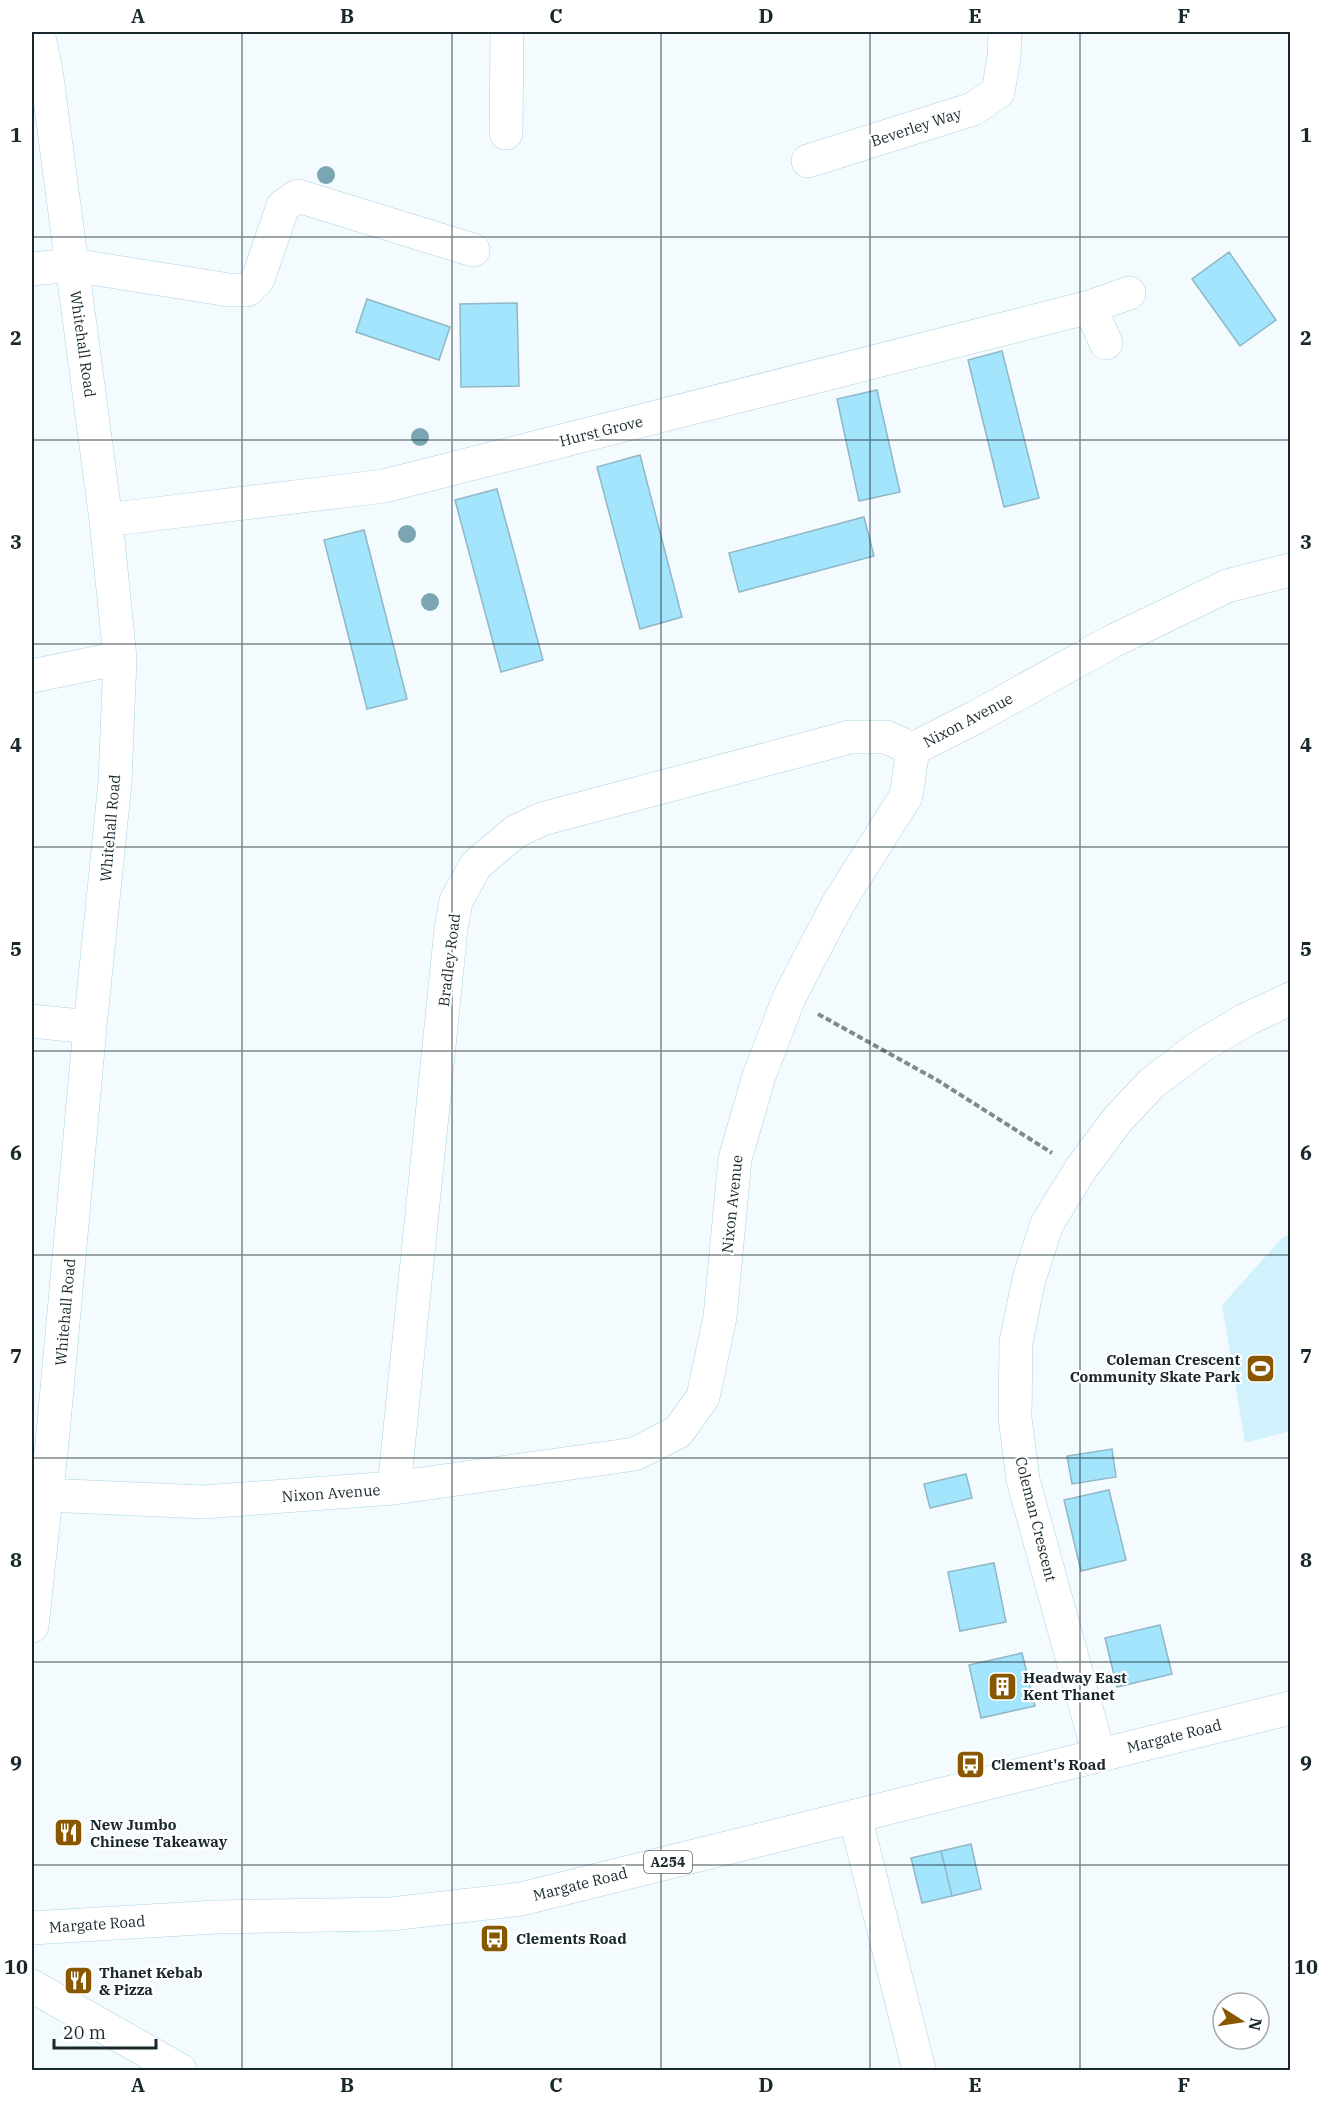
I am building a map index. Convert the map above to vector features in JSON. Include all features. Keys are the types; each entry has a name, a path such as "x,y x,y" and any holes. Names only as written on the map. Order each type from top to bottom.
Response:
{"street":[{"name":"Whitehall Road","path":"32,1620 46,1496 42,1433 90,1027 115,782 120,658 106,520 46,70 38,32"},
{"path":"506,133 507,32"},
{"name":"Beverley Way","path":"807,161 973,109 998,92 1004,57 1005,32"},
{"path":"32,269 72,265 228,290 247,290 258,279 283,206 298,196 473,250"},
{"name":"Hurst Grove","path":"106,520 384,486 1090,307 1129,293"},
{"path":"1090,307 1106,343"},
{"name":"Nixon Avenue","path":"46,1496 203,1502 394,1488 635,1454 678,1432 703,1397 720,1317 735,1159 759,1076 789,998 838,904 906,796 913,750 1111,642 1227,586 1290,570"},
{"path":"32,676 120,658"},
{"name":"Bradley Road","path":"394,1488 451,928 456,901 476,865 514,832 542,819 850,737 886,737 913,750"},
{"name":"Coleman Crescent","path":"1099,1755 1023,1480 1015,1418 1016,1342 1029,1279 1047,1224 1080,1170 1118,1119 1152,1083 1198,1048 1290,999"},
{"path":"32,1021 90,1027"},
{"name":"Margate Road","path":"32,1928 216,1917 390,1914 521,1899 1290,1708"},
{"path":"855,1816 919,2070"},
{"path":"32,1986 180,2070"}],"path":[{"path":"789,998 937,1080 1080,1170"}],"shaded area":[{"name":"Coleman Crescent Community Skate Park","path":"1290,1234 1290,1431 1245,1443 1222,1305 1282,1238"}],"building":[{"path":"1229,252 1276,320 1240,346 1192,279"},
{"path":"367,299 450,327 439,360 356,332"},
{"path":"517,303 519,386 461,387 460,304"},
{"path":"1002,351 1039,498 1004,507 968,360"},
{"path":"877,390 900,492 859,501 837,399"},
{"path":"640,455 682,617 640,629 597,467"},
{"path":"497,489 543,660 501,672 455,500"},
{"path":"864,517 874,556 739,592 729,553"},
{"path":"364,530 407,699 367,709 324,540"},
{"path":"1112,1449 1116,1477 1072,1484 1067,1456"},
{"path":"966,1474 972,1498 930,1508 924,1484"},
{"path":"1109,1490 1126,1560 1081,1571 1064,1500"},
{"path":"994,1563 1006,1622 960,1631 948,1572"},
{"path":"1160,1625 1172,1674 1117,1687 1105,1638"},
{"name":"Headway East Kent Thanet","path":"1022,1653 1035,1706 981,1718 969,1665"},
{"path":"971,1844 981,1889 952,1896 941,1851"},
{"path":"941,1851 952,1896 922,1903 911,1858"}],"place":[{"name":"Coleman Crescent Community Skate Park","path":"1261,1368"},
{"name":"Headway East Kent Thanet","path":"1002,1686"},
{"name":"Clement's Road","path":"970,1764"},
{"name":"New Jumbo Chinese Takeaway","path":"69,1833"},
{"name":"Clements Road","path":"495,1938"},
{"name":"Thanet Kebab & Pizza","path":"78,1981"}]}
